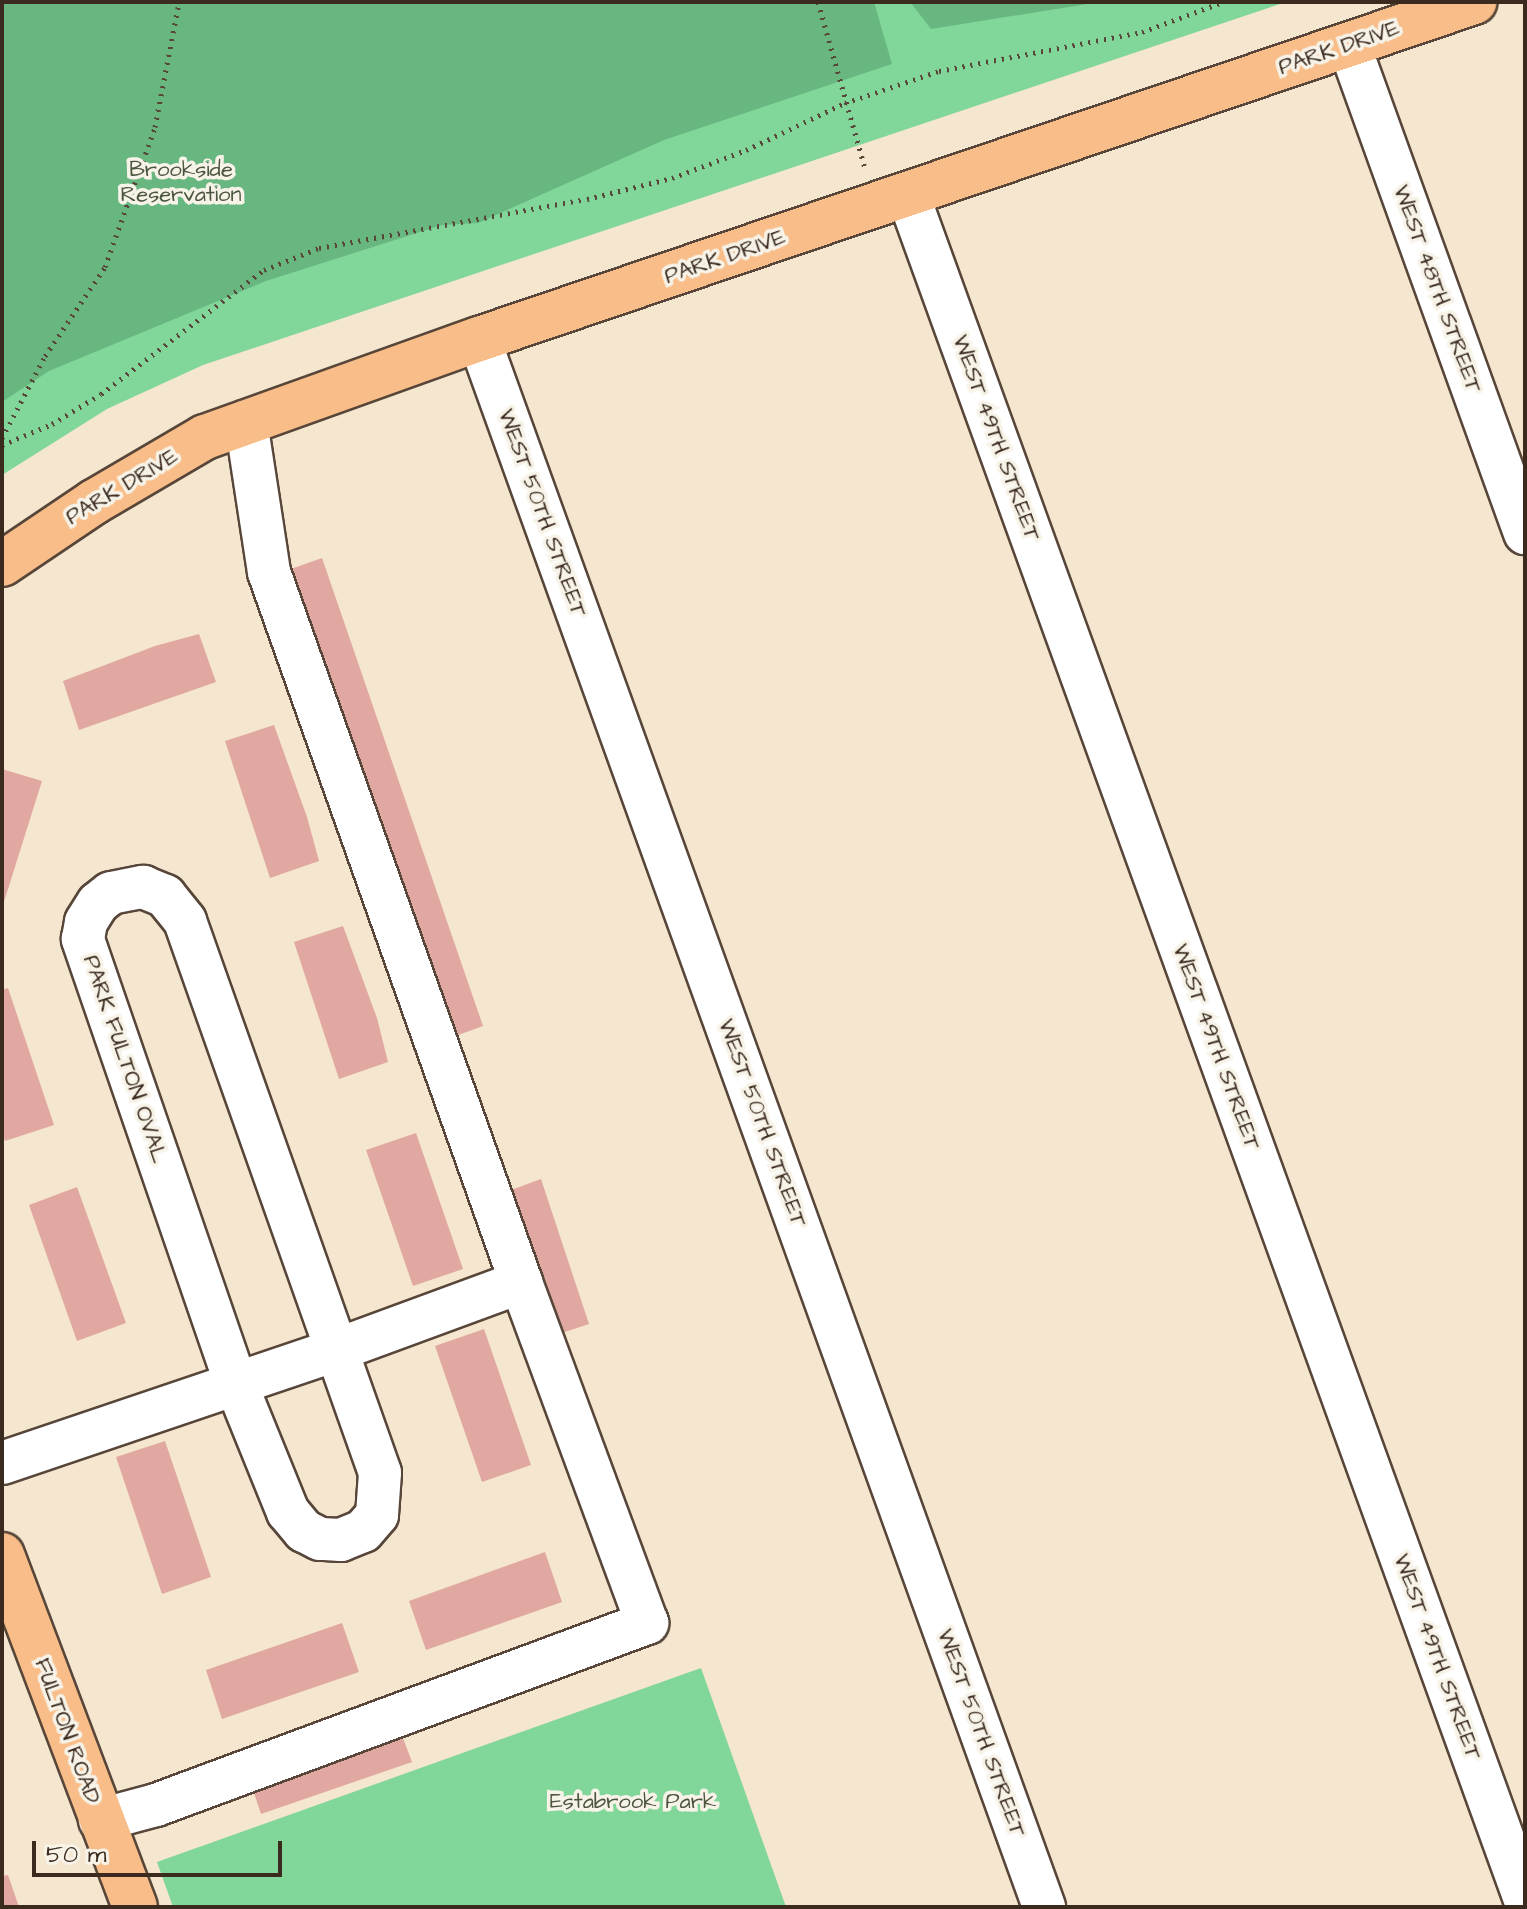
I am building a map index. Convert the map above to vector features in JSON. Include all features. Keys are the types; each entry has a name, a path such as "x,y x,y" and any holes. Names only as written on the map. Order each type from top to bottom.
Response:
{"main road":[{"name":"PARK DRIVE","path":"2,564 94,502 192,444 246,422 479,339 1474,2"},
{"name":"FULTON ROAD","path":"2,1555 135,1907"}],"street":[{"name":"WEST 48TH STREET","path":"1349,45 1525,533"},
{"name":"WEST 49TH STREET","path":"908,195 1525,1899"},
{"name":"WEST 50TH STREET","path":"479,339 1044,1907"},
{"path":"100,1820 156,1805 647,1623 521,1282 269,572 246,422"},
{"name":"PARK FULTON OVAL","path":"143,887 165,896 185,921 339,1349 380,1473 377,1515 363,1531 341,1540 320,1539 304,1531 288,1512 236,1384 83,939 86,922 98,903 111,893 143,887"},
{"path":"2,1463 339,1349 521,1282"}],"path":[{"path":"2,438 45,356 105,267 155,127 179,2"},
{"path":"818,2 865,168"},
{"path":"2,445 52,424 101,394 264,270 319,248 587,199 672,178 746,150 845,103 939,71 1142,32 1223,2"}],"green space":[{"name":"Brookside Reservation","path":"2,2 1286,2 203,365 107,409 2,475"},
{"name":"Brookside Reservation","path":"2,2 874,2 892,64 664,140 478,223 442,225 266,281 49,371 2,402"},
{"path":"910,2 1100,2 931,29"},
{"name":"Estabrook Park","path":"701,1668 786,1907 173,1907 157,1862"}],"building":[{"path":"322,558 483,1026 450,1038 288,570"},
{"path":"199,634 216,682 79,730 63,681 155,646"},
{"path":"274,725 307,817 319,861 270,878 225,741"},
{"path":"2,769 42,781 3,905 2,905"},
{"path":"343,926 377,1018 388,1062 339,1079 294,942"},
{"path":"8,988 54,1125 5,1141 2,1132 2,990"},
{"path":"416,1133 463,1269 413,1286 366,1150"},
{"path":"541,1179 589,1324 559,1334 511,1190"},
{"path":"77,1187 126,1323 77,1341 29,1205"},
{"path":"484,1329 531,1465 482,1482 435,1346"},
{"path":"165,1441 211,1577 162,1594 116,1457"},
{"path":"545,1552 562,1602 426,1650 409,1601"},
{"path":"342,1623 359,1672 222,1719 206,1670"},
{"path":"401,1733 412,1762 261,1814 251,1784"},
{"path":"8,1875 19,1907 2,1907 2,1876"}]}
